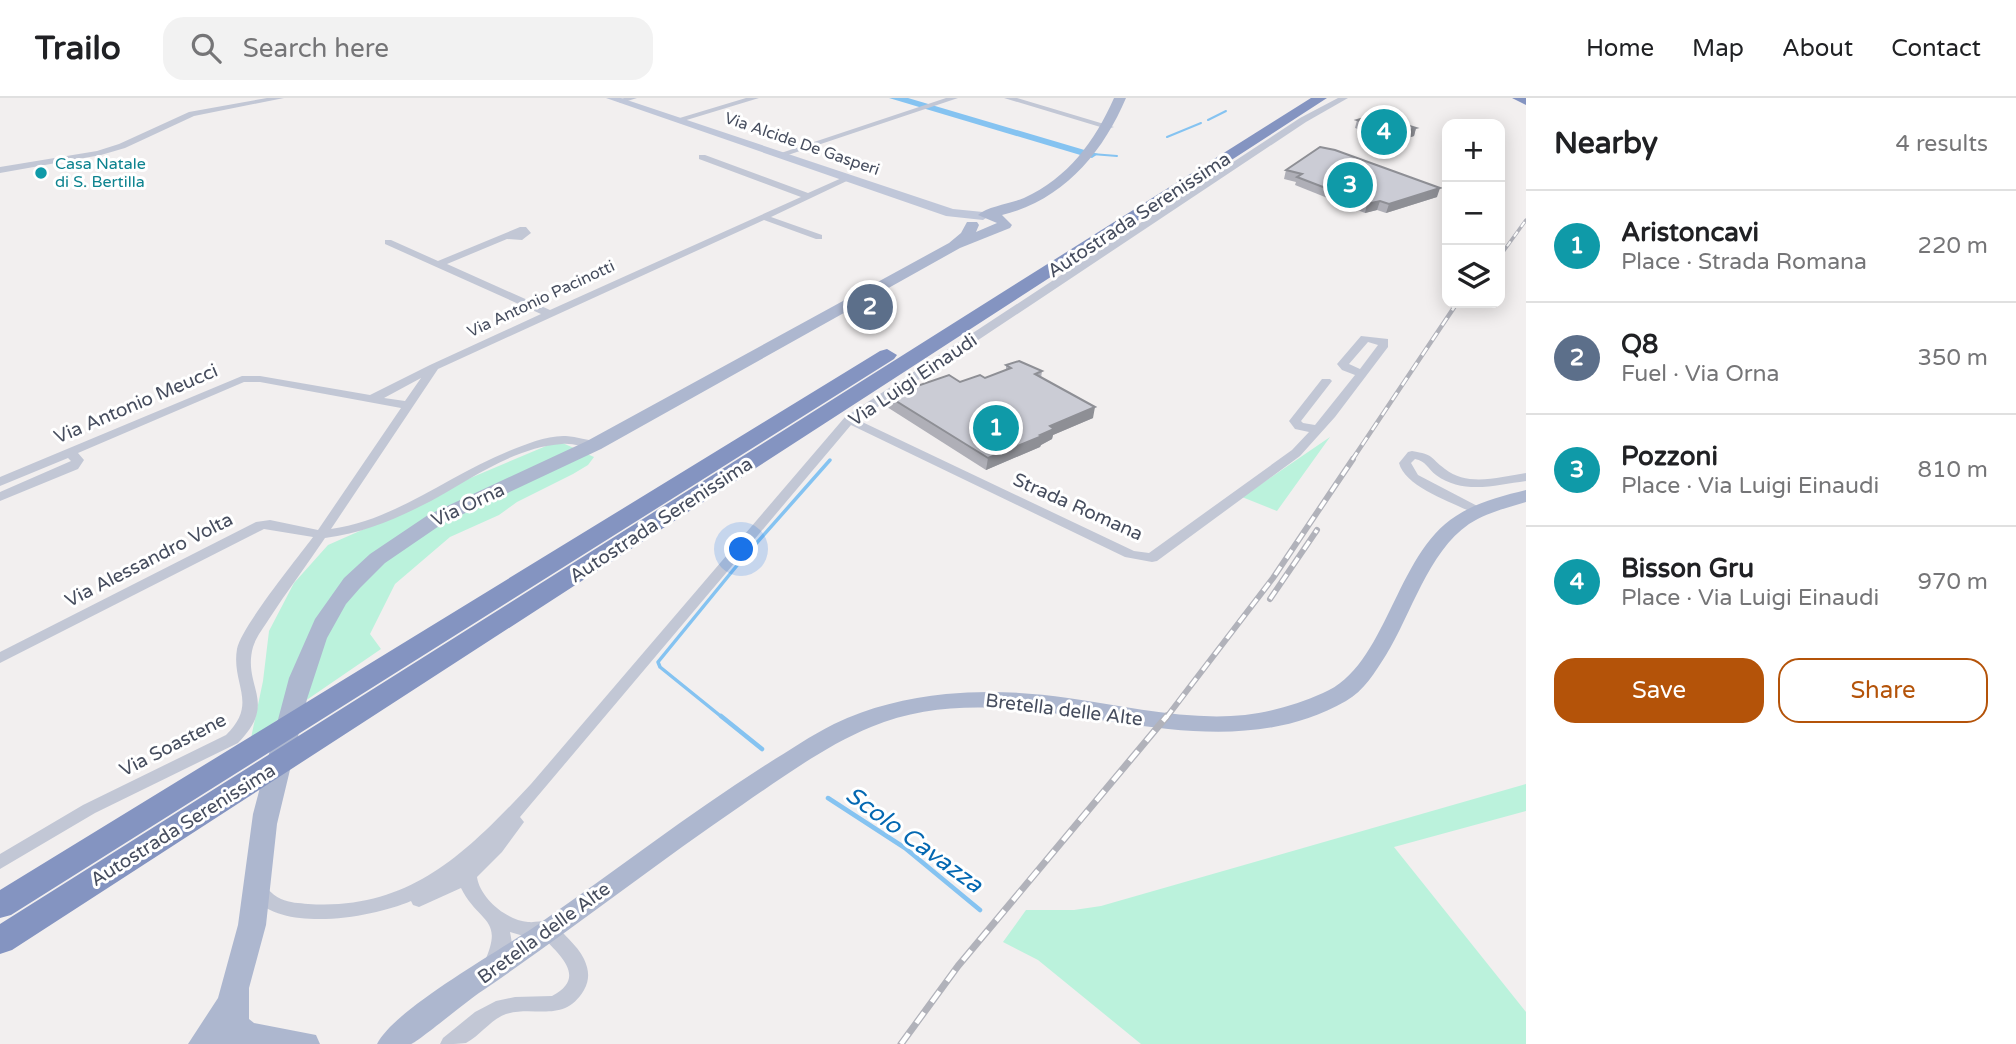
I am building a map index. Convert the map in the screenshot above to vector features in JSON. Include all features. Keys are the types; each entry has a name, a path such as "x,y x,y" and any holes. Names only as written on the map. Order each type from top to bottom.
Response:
{"highway":[{"path":"1519,98 1526,101"},
{"name":"Autostrada Serenissima","path":"0,906 1316,99"},
{"name":"Autostrada Serenissima","path":"0,941 1316,99"}],"main road":[{"path":"1110,127 1120,98"},
{"name":"Via Alcide De Gasperi","path":"621,99 847,179 980,222"},
{"name":"Via Orna","path":"203,1044 219,1025 233,999 247,944 263,826 304,661 327,615 353,581 382,554 429,522 559,464 594,445 954,246 980,222 1002,227 1009,216 1049,193 1110,127"},
{"name":"Bretella delle Alte","path":"392,1044 414,1024 558,925 721,804 833,735 860,722 917,707 969,700 1012,701 1169,724 1245,723 1291,714 1338,695 1362,674 1398,617 1427,554 1441,535 1478,510 1526,496"},
{"path":"233,999 235,1025 253,1037 305,1044"},
{"path":"376,1044 414,1024"},
{"path":"233,1044 266,1039"}],"street":[{"path":"0,170 98,153 131,142 192,114 280,98"},
{"path":"677,120 755,98"},
{"path":"779,155 954,98"},
{"path":"1007,98 1110,127"},
{"name":"Via Luigi Einaudi","path":"370,907 420,891 443,879 467,861 537,788 849,420 1303,120 1344,98"},
{"path":"702,157 807,196"},
{"name":"Via Antonio Pacinotti","path":"321,535 433,367 847,179"},
{"path":"763,217 819,237"},
{"path":"439,264 506,236"},
{"path":"388,242 550,314"},
{"path":"372,399 433,367"},
{"name":"Strada Romana","path":"849,420 1130,554 1152,558 1296,453 1362,373"},
{"name":"Via Antonio Meucci","path":"0,482 242,379 260,379 372,399 409,401"},
{"path":"1316,430 1299,426 1295,421 1326,381"},
{"path":"385,391 406,389 412,392 409,401"},
{"path":"321,535 340,535 377,524 519,450 548,441 573,438 594,445"},
{"path":"0,498 74,466 78,460 68,452"},
{"path":"1478,510 1413,478 1405,463 1412,455 1426,457 1441,473 1470,485 1526,477"},
{"name":"Via Alessandro Volta","path":"0,658 253,528 270,524 321,535"},
{"name":"Via Soastene","path":"0,862 89,809 222,744 243,731 249,721 252,701 245,670 245,645 321,535"},
{"name":"Via Luigi Einaudi","path":"482,902 477,886 488,858 537,788"},
{"name":"Via Luigi Einaudi","path":"466,877 469,868 505,828 517,809"},
{"name":"Via Luigi Einaudi","path":"432,896 466,877 488,858"},
{"path":"450,1044 502,1007 564,1000 580,979 578,964 558,925 534,930 519,928 498,918 468,886 466,877"},
{"path":"256,888 269,903 290,910"},
{"name":"Via Luigi Einaudi","path":"247,944 266,919 276,913 290,910 370,907 459,894 482,902"},
{"path":"475,982 489,969 501,951 503,935 498,918"}],"green space":[{"path":"1330,437 1277,511 1242,497"},
{"path":"558,441 594,457 588,465 573,474 517,502 499,515 450,537 395,584 370,634 381,649 251,738 263,681 269,631 294,583 328,545 414,507 468,479"},
{"path":"1526,784 1526,811 1394,847 1526,1012 1526,1044 1141,1044 1038,960 1003,942 1026,910 1074,910 1101,906"}],"building":[{"path":"1374,115 1416,128 1398,133 1357,120"},
{"path":"1320,147 1440,188 1389,204 1380,201 1367,204 1297,177 1302,174 1286,170"},
{"path":"1019,361 1042,371 1035,374 1095,407 1050,426 1054,429 1040,435 1042,436 988,458 888,396 949,375 960,382 980,375 985,378 1011,368 1006,365"}],"waterway":[{"path":"895,98 1092,154"},
{"path":"1208,120 1226,111"},
{"path":"1167,137 1201,123"},
{"path":"1092,154 1117,156"},
{"name":"Scolo Cavazza","path":"723,718 660,667 658,662 739,563 830,460"},
{"name":"Scolo Cavazza","path":"721,716 762,749"},
{"name":"Scolo Cavazza","path":"828,798 905,848 980,910"}],"railway":[{"path":"1505,249 1526,220"},
{"path":"1352,460 1454,308"},
{"path":"1166,718 1273,578 1353,459"},
{"path":"1270,599 1317,530"},
{"path":"901,1044 958,966 1167,716"}],"place":[{"name":"Bisson Gru","path":"1384,132"},
{"name":"Casa Natale di S. Bertilla","path":"41,173"},
{"name":"Pozzoni","path":"1350,185"},
{"name":"Q8","path":"870,307"},
{"name":"Aristoncavi","path":"996,428"}]}
